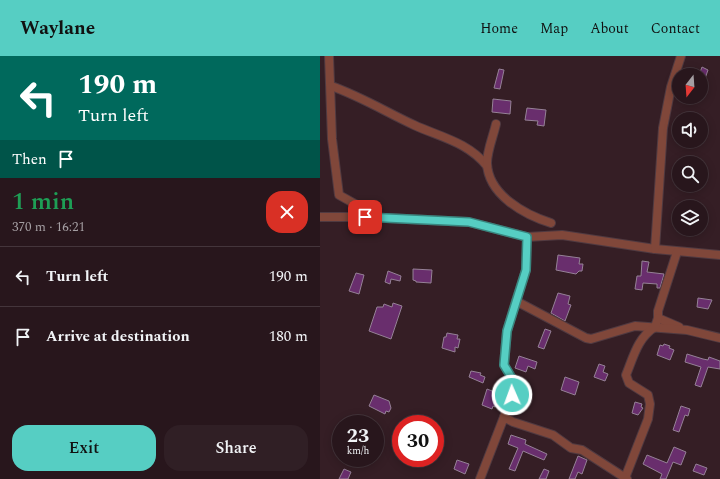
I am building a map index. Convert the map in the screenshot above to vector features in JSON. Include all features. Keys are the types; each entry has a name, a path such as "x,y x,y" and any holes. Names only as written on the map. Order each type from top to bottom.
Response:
{"street":[{"path":"329,56 332,139 339,195 357,205 365,217"},
{"path":"655,249 660,195 662,128 671,87 681,56"},
{"path":"331,86 378,105 415,125 447,138 468,149 487,166 493,183 503,196 533,218 551,224"},
{"path":"487,166 496,124"},
{"path":"320,217 365,217 469,222 527,237 562,234 677,252 720,255"},
{"path":"480,479 516,385 504,365 507,331 526,270 527,237"},
{"path":"504,417 530,428 553,435 570,448 582,450 626,479 648,419 650,404 648,395 629,383 626,375 640,342 647,332 655,327 658,318 658,311 677,252"},
{"path":"516,301 586,338 591,339 635,326 687,330 720,338"},
{"path":"658,318 687,330"}],"building":[{"path":"499,69 504,70 500,89 494,88"},
{"path":"493,99 511,101 510,114 492,112"},
{"path":"527,108 546,110 544,126 537,125 538,121 525,120"},
{"path":"558,255 580,258 579,264 583,264 582,271 579,271 576,274 556,270"},
{"path":"642,261 649,262 647,272 664,274 660,288 657,288 657,284 643,283 642,290 635,289 637,276 641,276"},
{"path":"413,269 432,270 431,283 416,282 413,280"},
{"path":"388,271 401,276 400,281 391,279 390,284 385,282"},
{"path":"356,273 364,275 359,294 349,291"},
{"path":"558,293 570,296 568,304 571,305 565,321 551,313"},
{"path":"698,298 712,300 708,309 697,307"},
{"path":"393,303 402,306 391,339 369,331 377,307 383,307 384,304 392,307"},
{"path":"545,329 551,331 544,349 538,347"},
{"path":"447,333 458,335 457,339 460,339 458,348 455,347 455,352 442,348 444,337 446,337"},
{"path":"664,344 670,346 669,348 674,350 670,360 657,355 660,345 663,346"},
{"path":"687,354 708,360 709,357 720,361 720,369 708,367 701,387 695,385 701,367 685,362"},
{"path":"519,356 537,362 535,369 528,366 526,372 515,368"},
{"path":"599,364 605,366 603,372 608,374 605,381 594,377"},
{"path":"471,371 481,373 480,375 485,377 483,383 469,377"},
{"path":"565,377 579,382 575,395 561,390"},
{"path":"487,389 500,394 495,407 493,406 492,409 482,405"},
{"path":"374,395 389,401 391,408 389,412 386,411 385,414 369,406"},
{"path":"635,402 642,404 641,407 643,408 638,415 632,413"},
{"path":"681,406 690,409 688,416 685,415 679,432 673,430"},
{"path":"511,435 526,440 525,444 547,454 544,460 523,451 515,471 509,469 518,448 508,444"},
{"path":"674,447 686,452 681,465 673,462 666,479 660,479 662,474 643,464 647,455 667,463"},
{"path":"578,456 587,460 582,474 578,472 575,479 569,479"},
{"path":"457,460 469,464 465,474 454,469"},
{"path":"696,464 707,468 704,475 693,471"},
{"path":"344,469 351,472 348,479 339,479"},
{"path":"544,469 549,471 546,479 539,479"}],"route":[{"path":"365,217 469,222 527,237 526,270 507,331 504,365 516,385 512,395"}]}
